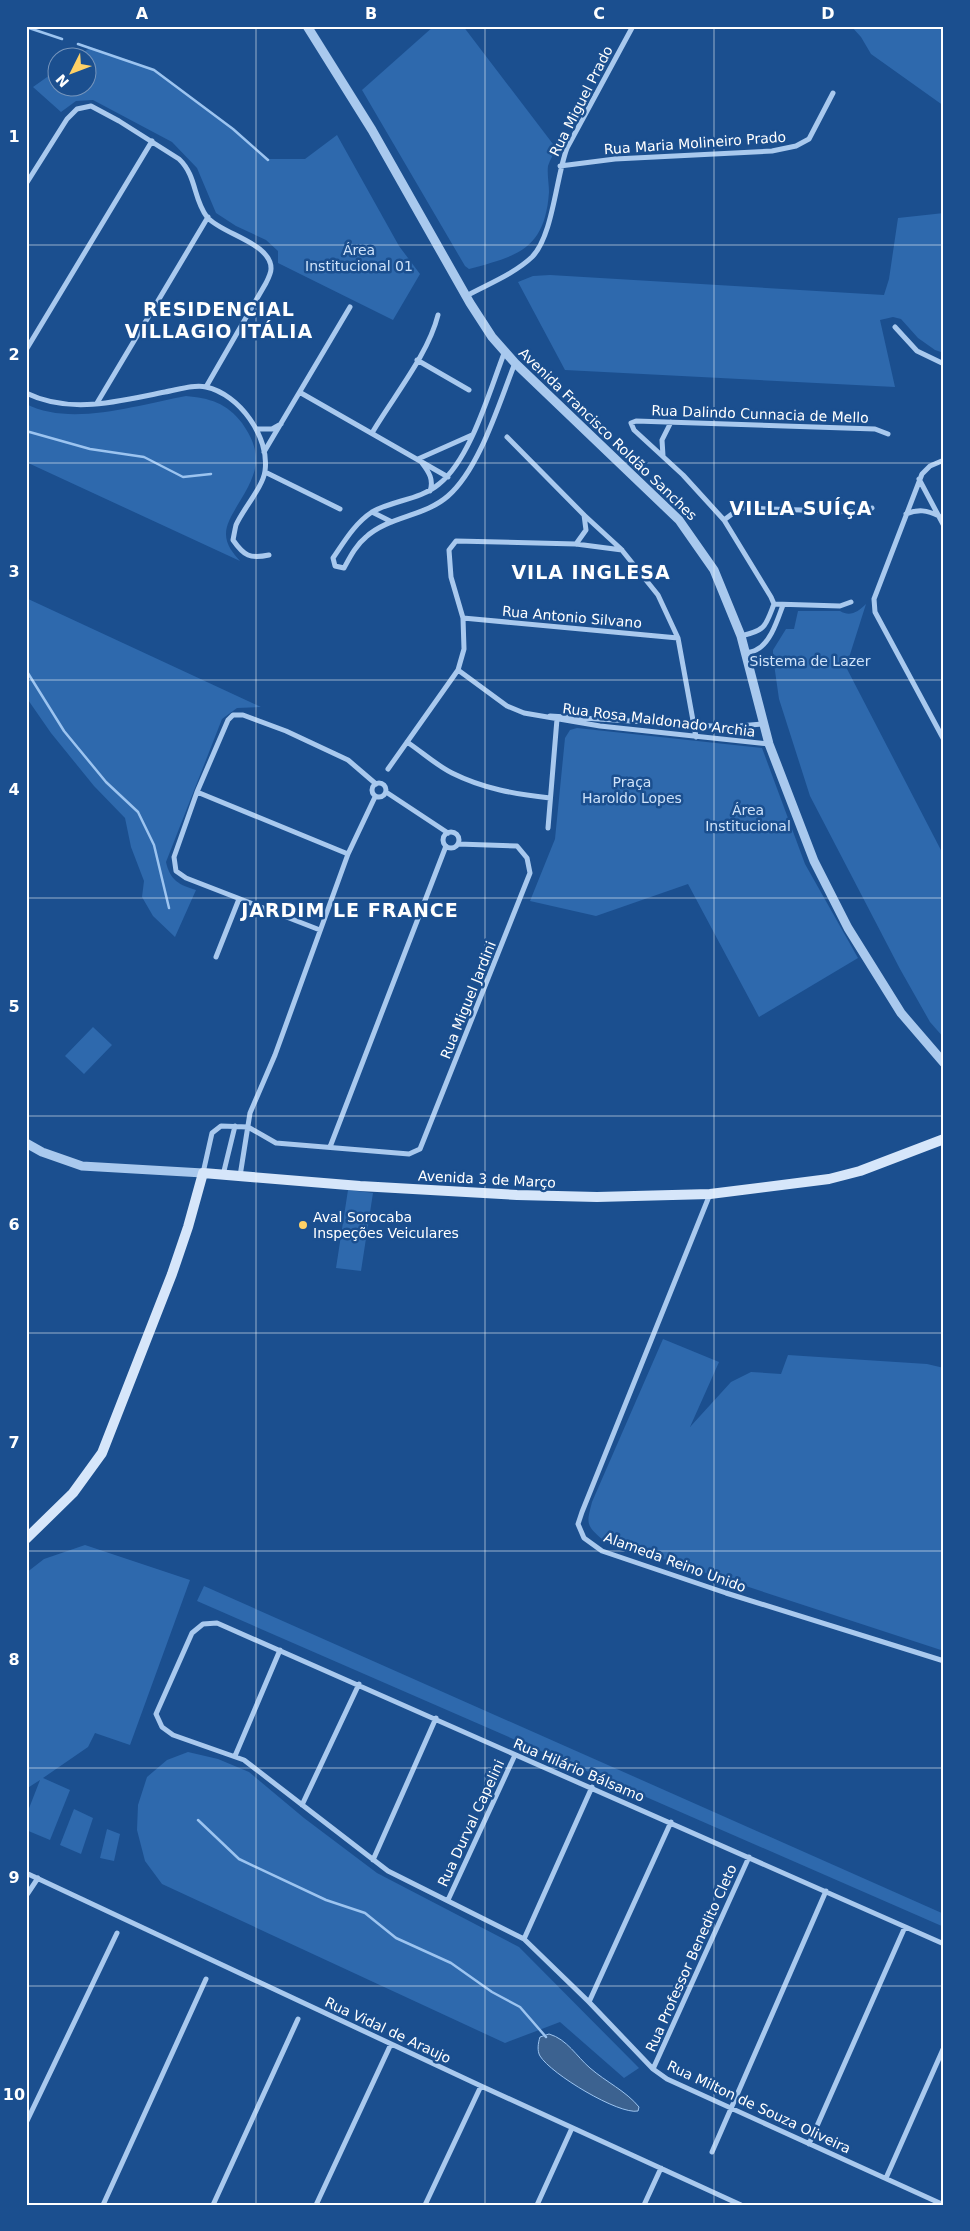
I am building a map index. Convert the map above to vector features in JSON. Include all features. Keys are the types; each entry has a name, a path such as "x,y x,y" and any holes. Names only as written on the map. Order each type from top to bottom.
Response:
{"main road":[{"name":"Avenida 3 de Março","path":"203,1173 360,1186 517,1195 597,1197 710,1194 828,1179 860,1171 944,1139"},
{"path":"26,1540 73,1493 102,1453 172,1274 188,1227 203,1173"}],"street":[{"name":"Avenida Francisco Roldão Sanches","path":"307,26 372,130 466,296 492,337 515,363 680,520 714,570 741,636 762,724 814,861 848,928 901,1013 944,1063"},
{"name":"Rua Miguel Prado","path":"466,296 514,271 533,256 544,237 555,196 560,166 566,148 633,26"},
{"name":"Rua Maria Molineiro Prado","path":"560,166 615,159 772,151 796,146 808,139 833,93"},
{"path":"26,184 66,119 77,109 90,106 119,120 179,159 188,167 208,217 222,228 252,243 268,256 272,269 266,283 206,387"},
{"path":"26,350 152,141"},
{"path":"97,403 208,217"},
{"path":"264,452 350,308"},
{"path":"372,433 417,360 435,326 438,315"},
{"path":"895,327 917,351 944,364"},
{"path":"505,351 472,435 460,460 448,477 430,491 372,512 349,533 333,558 335,566 344,568 358,544 374,530 421,513 447,497 459,484 479,452 515,363"},
{"path":"417,360 469,390"},
{"path":"26,393 68,406 206,387 225,395 250,417 258,429 264,452 265,472 236,525 233,540 241,552 255,558 269,555"},
{"path":"301,392 448,477"},
{"name":"Rua Dalindo Cunnacia de Mello","path":"663,456 634,430 631,424 636,421 875,429 888,434"},
{"path":"671,422 662,440 663,456 724,520 774,604"},
{"path":"258,429 272,429 281,424"},
{"path":"418,459 472,435"},
{"path":"507,437 584,515 622,550 658,595 678,638 696,737"},
{"path":"418,459 431,478 433,484 430,491"},
{"path":"944,460 924,470 874,599 875,612 944,740"},
{"path":"265,472 340,510"},
{"path":"920,479 944,526"},
{"path":"724,520 740,508 864,512 872,508"},
{"path":"906,514 923,510 938,516"},
{"path":"372,512 392,522"},
{"path":"576,544 586,530 584,515"},
{"path":"388,769 458,670 464,649 463,618 451,577 449,550 456,541 576,544 622,550"},
{"path":"774,604 840,606 851,602"},
{"path":"741,636 755,633 765,627 774,604"},
{"path":"744,653 756,650 763,645 774,628 783,605"},
{"name":"Rua Antonio Silvano","path":"463,618 678,638"},
{"name":"Rua Rosa Maldonado Archia","path":"458,670 507,706 524,713 558,718 728,727 762,724"},
{"path":"320,930 186,878 176,871 174,857 197,792 228,720 233,715 243,715 286,731 348,760 376,784 384,785 386,792 448,833 456,834 459,839 458,844 454,847 446,846"},
{"path":"548,828 558,718"},
{"name":"Rua Rosa Maldonado Archia","path":"558,718 696,737 769,744"},
{"path":"407,742 451,772 475,783 504,793 550,798"},
{"path":"240,1176 250,1112 275,1054 348,854 375,797 372,790 376,784"},
{"path":"197,792 348,854"},
{"path":"375,797 380,798 386,792"},
{"path":"203,1173 212,1133 221,1126 248,1127 276,1143 330,1147 446,846 443,839 448,833"},
{"name":"Rua Miguel Jardini","path":"330,1147 409,1154 420,1149 530,873 527,858 517,846 458,844"},
{"path":"216,957 239,899"},
{"path":"223,1175 235,1126"},
{"name":"Avenida 3 de Março","path":"26,1143 42,1152 82,1166 203,1173"},
{"name":"Alameda Reino Unido","path":"710,1194 582,1512 578,1524 584,1538 602,1550 726,1593 944,1661"},
{"name":"Rua Hilário Bálsamo","path":"162,1727 156,1714 192,1633 203,1624 218,1623 944,1944"},
{"path":"235,1756 280,1650"},
{"path":"302,1805 359,1684"},
{"path":"373,1860 436,1718"},
{"name":"Rua Milton de Souza Oliveira","path":"162,1727 173,1735 244,1760 388,1871 524,1939 589,2002 653,2069 668,2079 944,2205"},
{"name":"Rua Durval Capelini","path":"448,1900 515,1755"},
{"path":"524,1939 592,1788"},
{"path":"589,2002 671,1822"},
{"name":"Rua Professor Benedito Cleto","path":"653,2069 749,1857"},
{"name":"Rua Vidal de Araujo","path":"26,1873 481,2086 741,2205"},
{"path":"26,1896 38,1878"},
{"path":"712,2152 826,1891"},
{"path":"809,2144 905,1927"},
{"path":"26,2123 118,1933"},
{"path":"103,2205 206,1979"},
{"path":"213,2205 298,2019"},
{"path":"316,2205 391,2044"},
{"path":"886,2178 944,2047"},
{"path":"425,2205 481,2086"},
{"path":"537,2205 572,2128"},
{"path":"644,2205 661,2168"}],"green space":[{"path":"434,26 463,26 556,148 548,166 549,192 546,211 542,227 535,238 526,247 514,254 501,260 469,269 465,266 362,90"},
{"path":"851,26 944,26 944,106 871,54 861,37"},
{"name":"Área Institucional 01","path":"98,51 154,70 233,129 267,159 305,159 337,135 399,246 420,274 393,320 278,263 278,251 266,240 236,226 216,213 197,168 172,142 93,100 76,101 61,112 33,87 48,76 48,98 98,98"},
{"path":"944,213 944,353 935,350 918,338 901,319 893,317 880,320 895,387 565,370 518,282 533,276 550,275 884,295 889,279 898,218"},
{"path":"186,396 210,400 224,406 242,423 254,445 256,465 249,484 226,530 226,538 232,552 240,561 26,462 26,404 44,411 63,414 83,414 126,409"},
{"path":"26,598 261,707 237,708 222,719 166,862 170,873 176,881 196,890 175,937 153,916 142,897 144,881 131,847 125,818 94,786 51,733 26,697"},
{"name":"Sistema de Lazer","path":"866,604 846,667 944,856 944,1038 930,1022 900,969 810,796 779,699 773,650 786,629 794,629 798,611 840,611 851,614"},
{"path":"577,728 762,748 805,864 858,958 759,1017 688,884 596,916 530,901 555,839 565,738 570,730"},
{"path":"93,1027 112,1045 84,1074 65,1056"},
{"path":"348,1190 373,1193 361,1271 336,1268"},
{"path":"663,1339 719,1362 690,1427 731,1382 751,1372 781,1374 788,1355 927,1364 944,1368 944,1651 602,1539 593,1530 588,1519 592,1502"},
{"path":"85,1545 190,1580 130,1745 95,1733 88,1747 43,1778 70,1790 50,1840 26,1830 26,1816 40,1780 26,1789 26,1573 44,1559"},
{"path":"204,1586 944,1914 944,1927 197,1601"},
{"path":"188,1752 218,1759 249,1772 304,1818 377,1873 519,1947 639,2068 624,2078 560,2022 505,2043 162,1884 145,1861 137,1830 138,1805 147,1777 167,1760"},
{"path":"74,1809 93,1818 81,1854 60,1845"},
{"path":"107,1829 120,1834 114,1861 100,1858"}],"shaded area":[{"path":"549,2034 561,2040 590,2068 628,2096 639,2107 638,2111 629,2111 616,2107 586,2092 557,2073 539,2054 538,2044 540,2037"}],"waterway":[{"path":"26,27 62,39"},
{"path":"78,44 154,70 233,129 268,160"},
{"path":"26,431 90,449 144,457 183,477 211,474"},
{"path":"26,670 64,731 106,782 138,812 154,845 169,908"},
{"path":"198,1820 239,1859 326,1900 365,1913 396,1938 451,1963 492,1992 520,2007 546,2037"}],"place":[{"name":"Aval Sorocaba Inspeções Veiculares","path":"303,1225"}],"district":[{"name":"RESIDENCIAL VILLAGIO ITÁLIA","path":"219,320"},
{"name":"VILLA SUÍÇA","path":"801,508"},
{"name":"VILA INGLESA","path":"591,572"},
{"name":"JARDIM LE FRANCE","path":"350,910"}],"park label":[{"name":"Praça Haroldo Lopes","path":"632,790"},
{"name":"Área Institucional","path":"748,818"}]}
